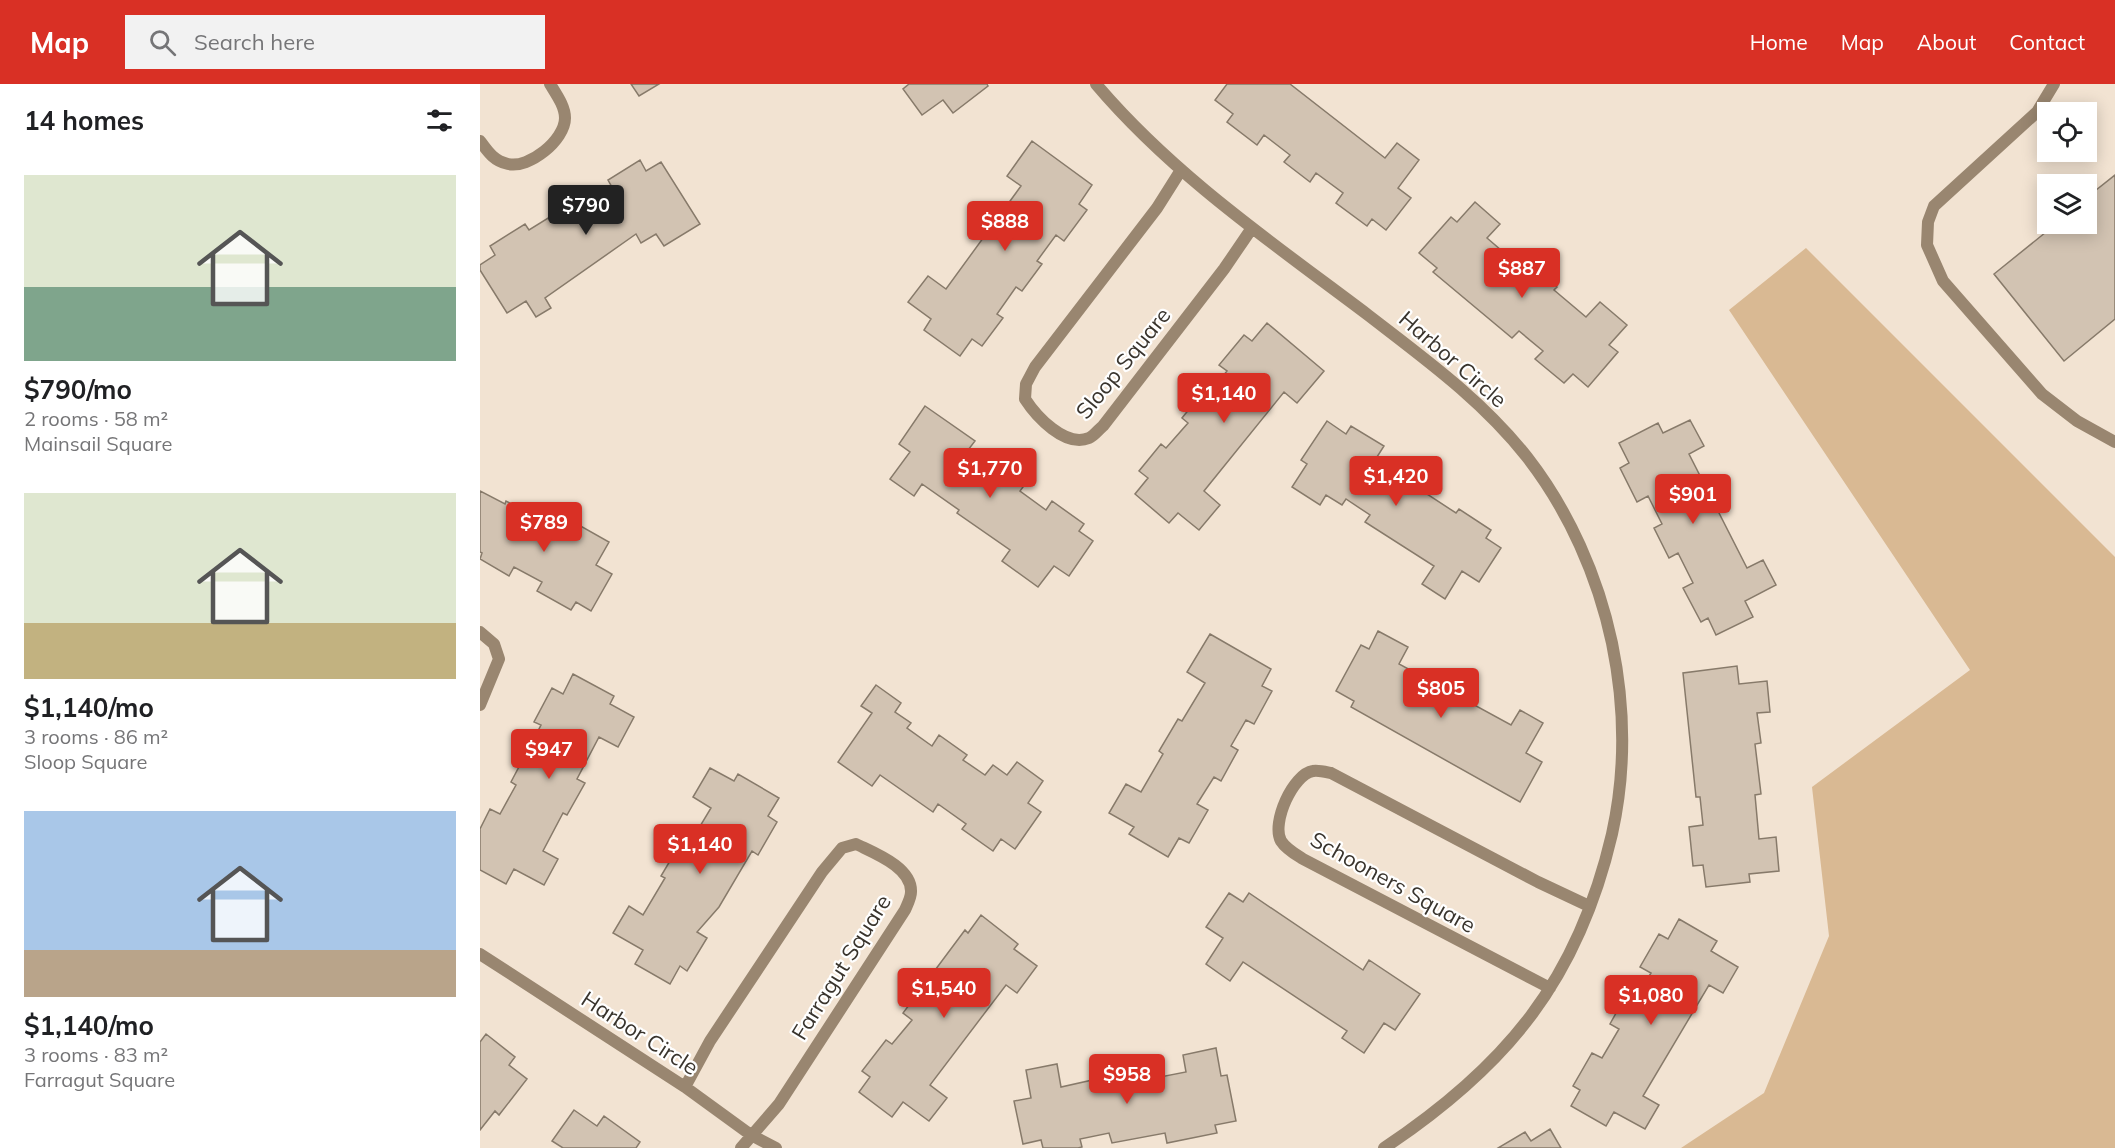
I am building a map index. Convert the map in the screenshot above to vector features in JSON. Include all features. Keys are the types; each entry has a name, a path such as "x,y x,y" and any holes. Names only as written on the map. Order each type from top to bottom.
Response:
{"street":[{"path":"480,141 493,159 511,165 538,156 556,142 564,131 565,116 550,84"},
{"name":"Harbor Circle","path":"1096,84 1122,114 1181,170 1252,228 1474,399 1526,457 1573,531 1593,577 1607,621 1617,671 1622,717 1622,763 1616,814 1604,867 1569,957 1521,1030 1481,1075 1433,1115 1384,1148"},
{"path":"2054,84 2037,112 1934,206 1928,222 1927,244 1943,281 2042,394 2077,421 2115,442"},
{"name":"Sloop Square","path":"1181,170 1157,208 1035,367 1026,384 1025,399 1045,424 1071,439 1089,438 1103,426 1224,269 1252,228"},
{"path":"480,632 494,644 499,659 495,676 480,705"},
{"name":"Schooners Square","path":"1550,988 1510,970 1295,853 1281,840 1277,827 1283,804 1301,777 1312,771 1331,772 1538,882 1589,906"},
{"name":"Farragut Square","path":"685,1087 717,1031 822,872 842,848 856,844 886,858 909,879 911,893 905,910 779,1104 751,1135"},
{"name":"Harbor Circle","path":"480,954 685,1087 751,1135 776,1148"},
{"path":"741,1148 751,1135"}],"shaded area":[{"path":"1806,248 2115,557 2115,1148 1681,1148 1764,1093 1829,936 1812,787 1970,670 1729,310"}],"building":[{"path":"631,84 659,84 639,96"},
{"path":"909,84 987,84 988,86 953,113 943,100 922,115 903,89"},
{"path":"1227,84 1290,84 1385,158 1397,143 1419,160 1398,188 1411,198 1386,230 1372,219 1367,226 1336,203 1343,193 1316,173 1310,182 1284,162 1290,155 1264,135 1257,145 1227,122 1233,114 1215,100"},
{"path":"1032,141 1092,185 1079,204 1087,210 1064,241 1056,235 1037,261 1042,264 1022,291 1016,287 997,314 1003,318 982,346 972,339 960,356 924,330 931,319 908,302 928,276 946,289 1021,186 1007,176"},
{"path":"640,160 646,171 661,162 700,224 664,246 656,234 641,243 636,234 545,298 551,308 536,317 526,301 507,313 480,270 480,265 495,255 490,246 525,224 529,230 582,197 587,205 613,189 608,180"},
{"path":"2115,175 2115,319 2064,361 1994,274 2044,234 2097,234 2097,189"},
{"path":"1475,202 1500,224 1487,238 1523,269 1529,263 1557,287 1554,290 1586,317 1600,302 1627,325 1609,345 1618,352 1588,387 1573,374 1564,383 1535,359 1543,351 1519,331 1512,338 1433,272 1437,268 1419,253 1451,217 1457,222"},
{"path":"1267,323 1324,371 1297,403 1284,392 1204,491 1220,505 1199,530 1178,513 1169,523 1135,494 1148,478 1139,471 1161,444 1166,448 1188,423 1182,418 1203,392 1207,396 1227,371 1219,365 1244,335 1252,341"},
{"path":"925,406 975,441 968,450 994,469 997,463 1026,483 1020,491 1046,510 1052,501 1084,524 1079,531 1093,541 1069,576 1054,566 1038,587 1002,561 1010,550 957,513 959,510 922,484 914,496 890,479 910,452 899,444"},
{"path":"1690,420 1704,446 1689,454 1747,568 1763,560 1776,585 1745,601 1753,617 1716,635 1708,618 1701,622 1683,588 1693,583 1678,553 1669,558 1654,528 1662,524 1648,496 1637,502 1620,468 1629,463 1619,443 1658,423 1663,433"},
{"path":"1327,421 1346,434 1351,426 1384,446 1375,460 1456,513 1459,509 1491,530 1486,538 1501,548 1479,582 1462,571 1445,599 1422,584 1434,566 1365,522 1370,515 1346,499 1342,505 1326,495 1320,505 1292,487 1307,464 1301,460"},
{"path":"480,491 505,504 506,501 563,532 570,520 609,542 596,565 612,574 591,611 576,602 571,610 537,591 542,582 514,567 509,576 480,559 482,553 480,552"},
{"path":"1378,631 1408,647 1399,664 1511,725 1520,710 1543,723 1526,753 1542,762 1520,802 1351,707 1354,701 1336,691 1361,645 1369,649"},
{"path":"1210,634 1271,669 1262,686 1272,691 1254,724 1246,720 1231,746 1238,750 1221,781 1214,777 1197,804 1208,810 1189,843 1179,838 1168,857 1129,834 1134,827 1109,813 1126,784 1141,792 1163,754 1159,751 1178,719 1182,721 1205,683 1187,672"},
{"path":"1737,666 1739,684 1767,681 1770,712 1757,713 1761,743 1755,744 1761,794 1755,795 1759,839 1776,837 1779,871 1749,874 1750,882 1706,887 1703,865 1693,866 1689,827 1703,825 1700,797 1696,797 1683,673"},
{"path":"573,674 614,696 610,704 634,717 618,747 599,737 577,779 585,783 567,815 563,813 543,851 558,859 544,885 514,869 506,884 480,870 480,829 490,809 500,814 516,785 511,782 541,725 534,722 552,688 563,694"},
{"path":"876,685 901,703 895,712 911,723 907,728 932,746 939,735 967,755 963,760 985,775 993,765 1007,775 1017,762 1043,781 1028,803 1041,812 1015,849 1001,839 993,851 962,829 966,824 938,804 933,812 880,775 872,786 838,762 872,713 861,706"},
{"path":"710,768 734,781 738,774 779,798 768,816 777,822 758,855 752,851 719,907 697,932 707,938 687,971 680,966 670,984 635,964 643,950 613,933 629,906 643,915 665,878 661,876 680,844 687,848 711,808 693,797"},
{"path":"1229,893 1243,902 1249,893 1363,970 1369,960 1420,994 1395,1030 1384,1023 1364,1053 1342,1038 1347,1031 1243,962 1230,981 1206,964 1223,938 1206,927"},
{"path":"981,915 1018,944 1014,949 1037,966 1017,993 1006,985 930,1085 947,1098 929,1121 903,1102 892,1117 859,1092 870,1077 862,1071 886,1040 892,1044 912,1020 903,1013 965,930 968,933"},
{"path":"1679,919 1717,941 1711,951 1738,967 1723,993 1709,985 1643,1096 1659,1105 1645,1129 1614,1112 1606,1126 1571,1106 1580,1090 1573,1086 1592,1053 1602,1058 1619,1029 1610,1024 1626,995 1635,1000 1651,973 1640,967 1659,934 1668,939"},
{"path":"486,1034 515,1057 509,1065 527,1079 499,1115 495,1111 480,1130 480,1042"},
{"path":"1216,1048 1221,1076 1227,1075 1236,1121 1215,1125 1217,1133 1167,1143 1165,1133 1112,1143 1109,1133 1080,1139 1082,1147 1078,1148 1043,1148 1041,1140 1023,1144 1014,1101 1031,1098 1026,1070 1057,1064 1061,1087 1137,1070 1140,1081 1186,1072 1183,1055"},
{"path":"574,1110 597,1126 604,1116 640,1142 636,1148 563,1148 552,1141"},
{"path":"1550,1129 1561,1148 1498,1148 1525,1132 1531,1141"}]}
